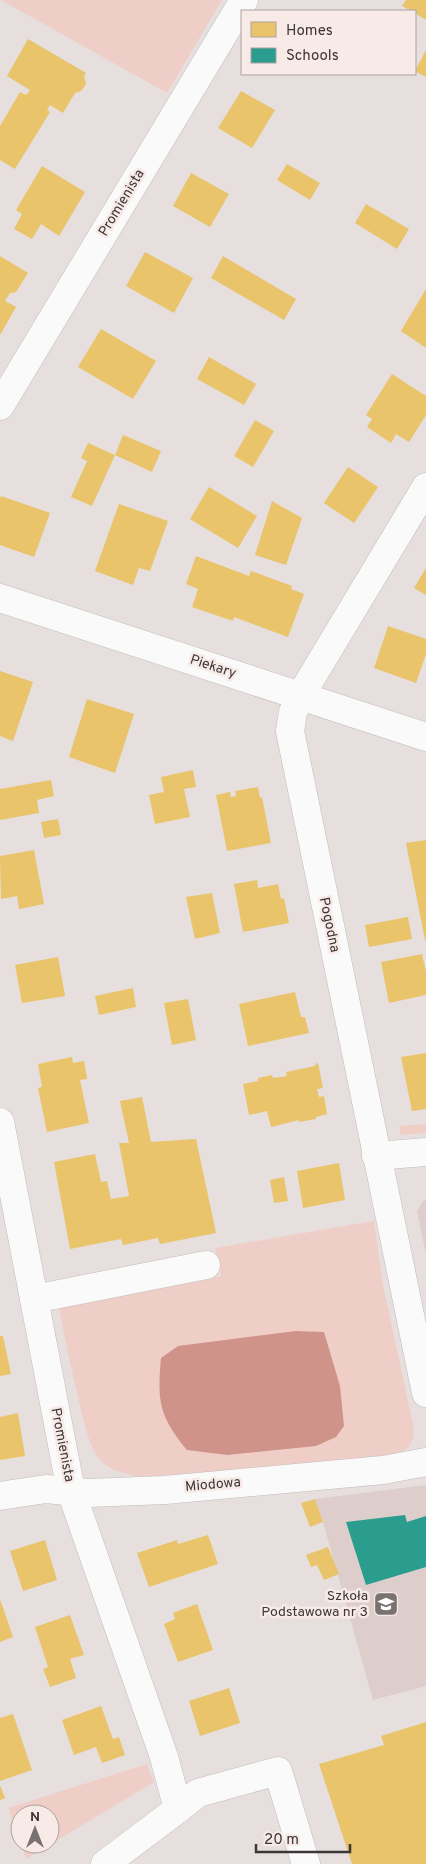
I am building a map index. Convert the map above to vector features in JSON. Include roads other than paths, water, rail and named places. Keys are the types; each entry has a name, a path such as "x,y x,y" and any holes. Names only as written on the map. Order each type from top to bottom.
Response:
{"street":[{"name":"Promienista","path":"0,406 244,0"},
{"name":"Pogodna","path":"426,487 301,695 293,712 290,731 426,1393"},
{"name":"Piekary","path":"0,598 426,737"},
{"name":"Promienista","path":"0,1122 71,1491 164,1757 178,1808"},
{"path":"376,1156 426,1152"},
{"path":"34,1299 206,1265"},
{"name":"Miodowa","path":"0,1496 46,1489 88,1492 165,1490 383,1470 426,1462"},
{"path":"105,1864 198,1793 278,1771 306,1864"}],"place":[{"name":"Szkoła Podstawowa nr 3","path":"386,1604"}]}
